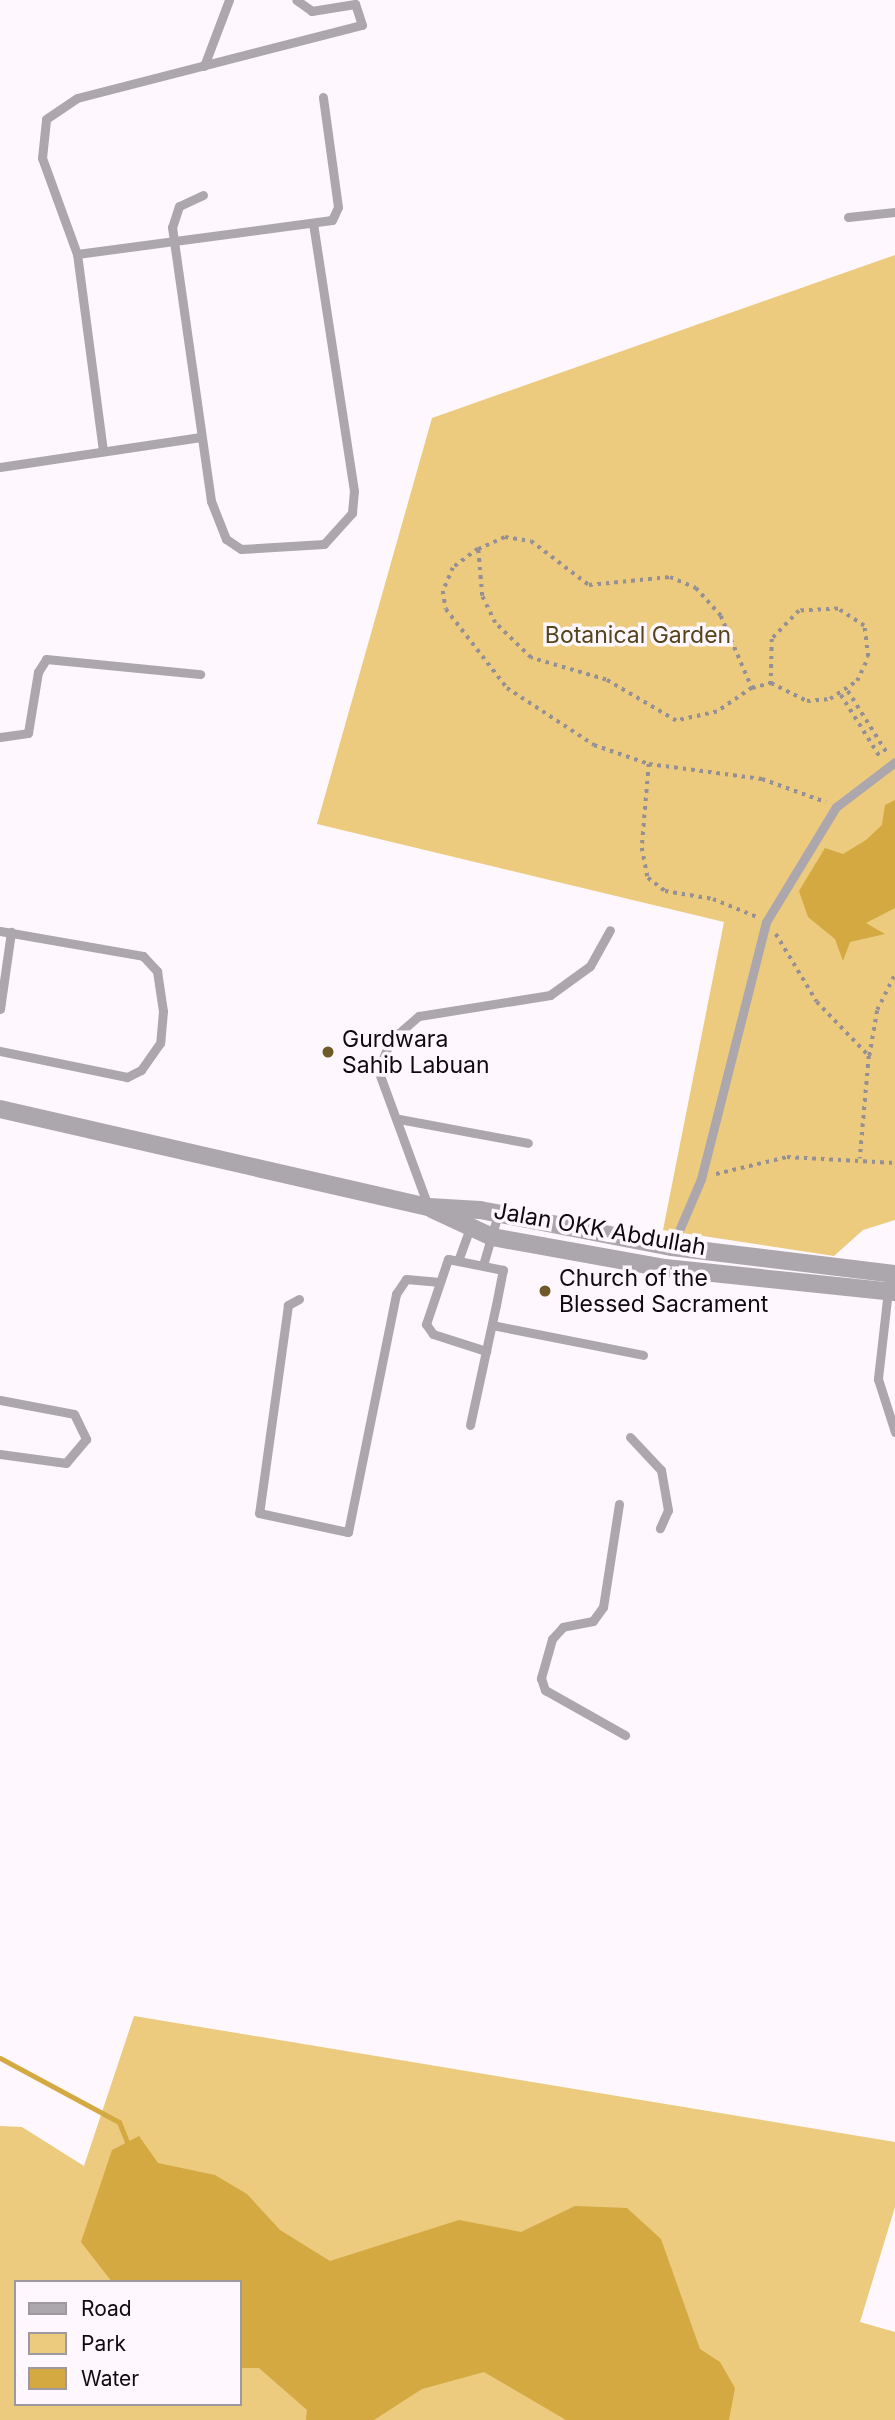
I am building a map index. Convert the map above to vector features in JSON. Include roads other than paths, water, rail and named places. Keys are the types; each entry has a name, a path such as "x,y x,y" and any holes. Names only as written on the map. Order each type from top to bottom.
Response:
{"street":[{"name":"Jalan OKK Abdullah","path":"0,1109 429,1207 498,1214 672,1247 892,1282"},
{"name":"Jalan OKK Abdullah","path":"0,1122 52,1122"},
{"name":"Jalan OKK Abdullah","path":"429,1207 469,1231 492,1237 665,1268 892,1282"}],"lane":[{"path":"204,66 229,0"},
{"path":"103,451 77,254 42,159 46,119 77,98 362,25 355,4 312,11 296,0"},
{"path":"77,254 313,224 338,212 323,97"},
{"path":"203,195 172,216 174,242 201,437 217,524 241,549 324,544 342,531 354,491 313,224"},
{"path":"848,216 895,212"},
{"path":"0,467 201,437"},
{"path":"0,737 28,733 37,672 46,659 200,674"},
{"path":"672,1247 701,1179 766,922 836,807 892,764"},
{"path":"429,1207 399,1119 378,1070 408,1021 452,1008 551,995 590,966 610,930"},
{"path":"0,931 143,956 158,971 163,1011 160,1043 141,1070 127,1077 0,1051"},
{"path":"0,1009 11,932"},
{"path":"399,1119 528,1143"},
{"path":"484,1265 498,1214"},
{"path":"459,1258 469,1231"},
{"path":"470,1424 492,1325 503,1269 459,1258 449,1259 425,1318 428,1329 486,1351"},
{"path":"299,1299 288,1306 260,1513 348,1532 396,1294 406,1279 440,1282"},
{"path":"892,1282 878,1379 895,1432"},
{"path":"492,1325 643,1355"},
{"path":"0,1400 74,1414 86,1439 66,1463 0,1454"},
{"path":"630,1437 661,1470 668,1510 660,1528"},
{"path":"619,1504 603,1607 593,1620 557,1633 541,1678 545,1690 625,1735"}],"water":[{"path":"895,800 895,908 866,923 885,934 850,942 843,961 835,939 808,917 799,891 825,848 843,854 866,840 882,825 885,805"},
{"path":"139,2136 158,2163 215,2175 247,2194 280,2230 330,2261 459,2220 521,2232 575,2206 627,2208 661,2239 700,2349 720,2362 735,2388 729,2420 566,2420 484,2372 422,2389 374,2420 306,2420 307,2410 259,2368 242,2368 242,2280 110,2280 81,2242 112,2150"}],"waterway":[{"path":"0,2058 119,2122 127,2142"}],"place":[{"name":"Gurdwara Sahib Labuan","path":"328,1052"},
{"name":"Church of the Blessed Sacrament","path":"545,1291"}],"park label":[{"name":"Botanical Garden","path":"638,635"}]}
